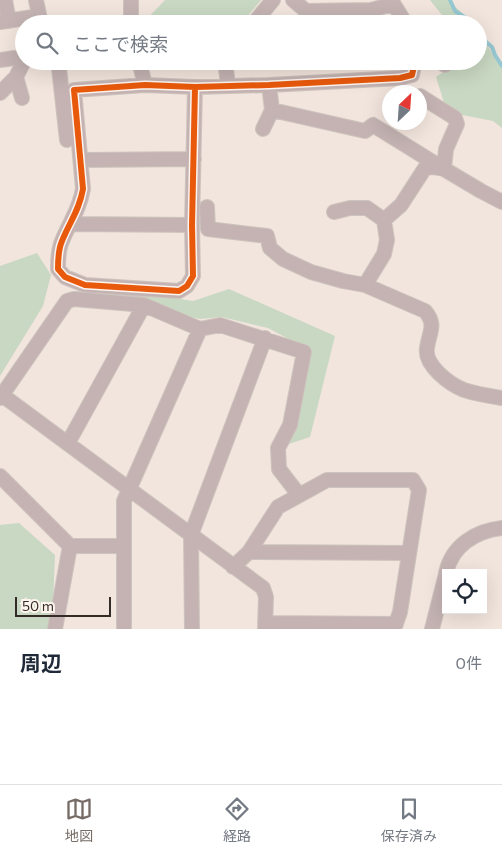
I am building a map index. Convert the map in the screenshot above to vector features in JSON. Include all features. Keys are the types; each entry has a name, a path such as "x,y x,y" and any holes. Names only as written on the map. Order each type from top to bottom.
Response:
{"street":[{"path":"5,0 5,22"},
{"path":"36,0 39,15"},
{"path":"131,0 131,15"},
{"path":"260,15 273,0"},
{"path":"293,0 306,11 370,10 392,2 400,15"},
{"path":"0,60 15,58"},
{"path":"0,93 16,77 20,70"},
{"path":"57,70 67,140"},
{"path":"141,70 145,85"},
{"path":"226,70 228,86"},
{"path":"413,70 412,75 416,85"},
{"path":"195,86 192,225 194,276 187,286 179,290 84,285 65,277 58,269 58,255 62,242 81,204 83,189 82,160 74,90 145,85 269,85 400,78 412,75"},
{"path":"16,77 22,98"},
{"path":"263,129 272,110 269,85"},
{"path":"427,100 455,118 457,124 446,149 444,169"},
{"path":"272,110 365,131 373,125 502,202"},
{"path":"82,160 194,159"},
{"path":"384,220 401,205 425,168 444,169"},
{"path":"207,207 208,228 267,236 270,248 284,259 311,272 365,285 425,311 432,319 432,328 426,350 428,360 437,372 462,389 502,398"},
{"path":"334,212 350,208 367,208 384,220 387,240 384,254 365,285"},
{"path":"71,224 192,225"},
{"path":"233,567 249,552 278,507 327,480 413,480 419,490 400,612 395,627 266,626 266,597 263,588 233,567 68,443 1,396 67,301 74,298 144,305 200,329 220,324 304,352 290,425 278,448 279,469 299,495"},
{"path":"68,443 144,305"},
{"path":"124,629 124,501 200,329"},
{"path":"192,629 191,535 265,338"},
{"path":"0,476 70,546 123,546"},
{"path":"448,569 458,547 474,535 502,528"},
{"path":"55,629 70,546"},
{"path":"249,552 409,553"},
{"path":"432,629 442,589"}],"green space":[{"path":"165,0 261,0 248,15 151,15"},
{"path":"430,0 448,0 464,15 442,15"},
{"path":"487,45 502,68 502,128 493,121 447,112 436,77 446,70 487,70"},
{"path":"37,253 51,275 43,306 0,376 0,266"},
{"path":"229,289 335,336 310,437 280,447 311,351 268,328 222,317 200,319 146,306 144,293 193,301"},
{"path":"19,523 55,555 52,629 0,629 0,525"}],"waterway":[{"path":"450,0 455,11 461,15"},
{"path":"487,43 492,47 502,66"}],"cycle path":[{"path":"195,87 400,78 412,75 413,70"},
{"path":"145,85 195,87 192,225 193,276 187,286 179,291 85,285 65,277 58,269 60,248 77,210 83,189 74,90 145,85"}]}
